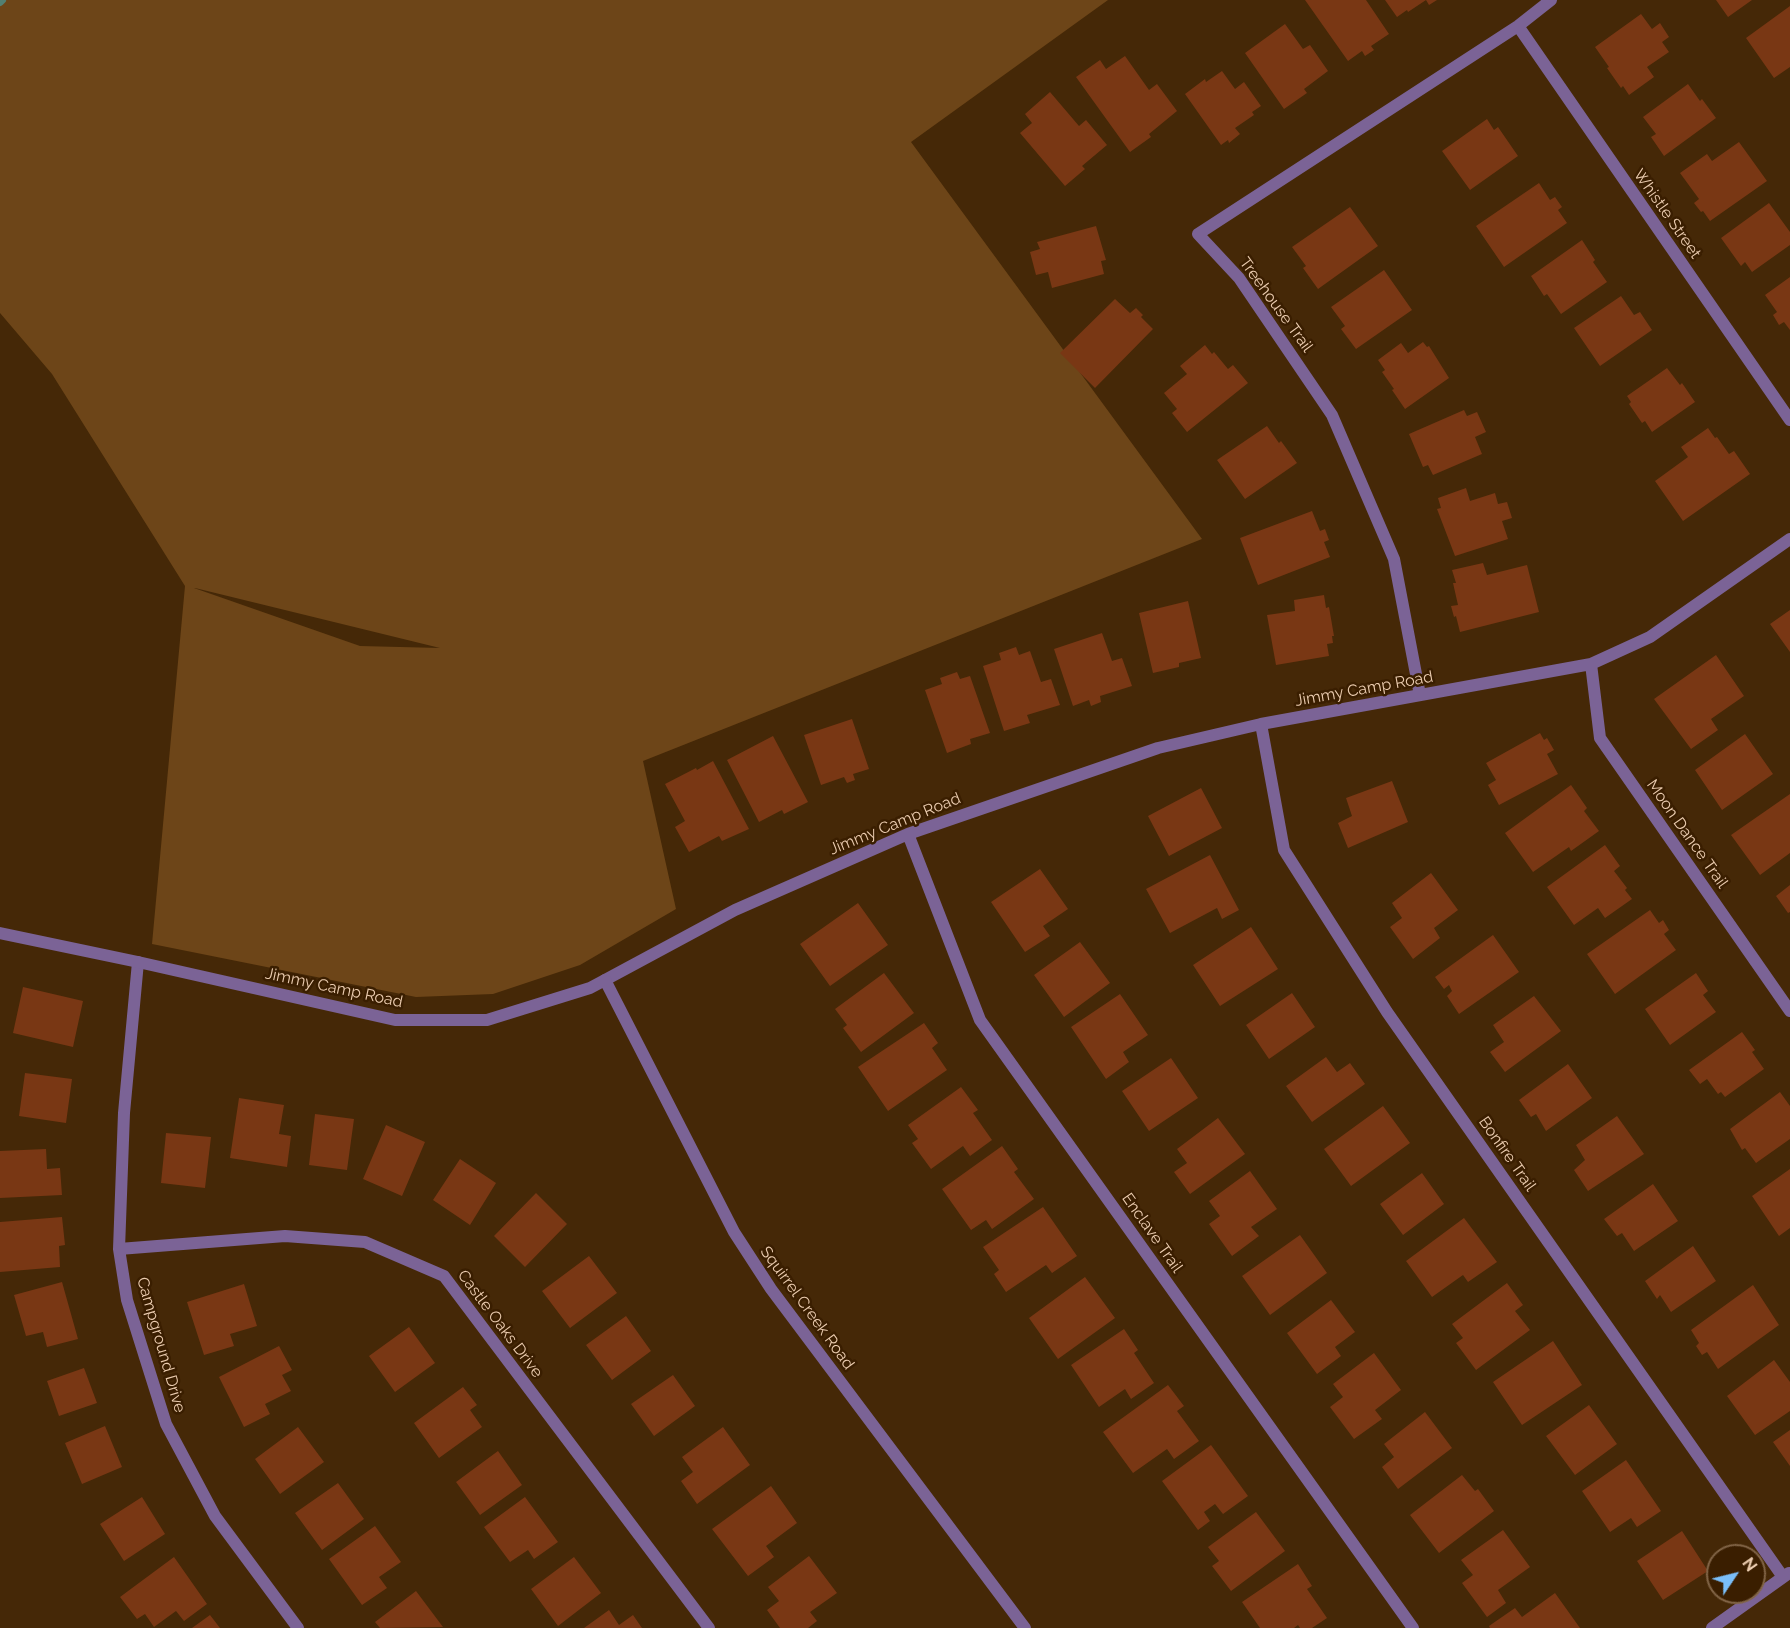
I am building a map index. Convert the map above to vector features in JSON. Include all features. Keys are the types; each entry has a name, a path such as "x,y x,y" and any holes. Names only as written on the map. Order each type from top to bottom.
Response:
{"street":[{"name":"Treehouse Trail","path":"1420,695 1394,559 1332,415 1239,278 1198,234 1518,26 1551,0"},
{"name":"Whistle Street","path":"1518,26 1790,420"},
{"name":"Jimmy Camp Road","path":"0,933 395,1020 487,1020 590,988 735,910 908,834 1158,748 1261,724 1591,664 1650,637 1790,538"},
{"name":"Moon Dance Trail","path":"1591,664 1600,738 1790,1011"},
{"name":"Bonfire Trail","path":"1261,724 1284,850 1387,1012 1787,1575"},
{"name":"Enclave Trail","path":"908,834 980,1020 1413,1628"},
{"name":"Campground Drive","path":"138,962 124,1113 119,1249 127,1300 166,1424 215,1516 297,1628"},
{"name":"Squirrel Creek Road","path":"605,980 734,1233 771,1289 1025,1628"},
{"name":"Castle Oaks Drive","path":"119,1249 285,1236 365,1242 444,1276 709,1628"},
{"path":"1712,1628 1787,1575"}],"shaded area":[{"path":"0,0 1108,0 911,142 1202,539 643,761 676,909 580,965 493,994 416,997 152,944 185,586 52,374 0,313","holes":["194,588 440,648 360,646"]}],"building":[{"path":"1305,0 1366,0 1389,34 1371,46 1374,50 1365,56 1362,51 1348,61"},
{"path":"1385,0 1426,0 1397,17"},
{"path":"1426,0 1437,0 1429,5"},
{"path":"1716,0 1752,0 1728,17"},
{"path":"1790,6 1790,67 1774,78 1746,38"},
{"path":"1641,14 1652,29 1660,23 1669,37 1662,42 1669,52 1647,67 1654,77 1629,95 1623,86 1621,88 1595,47"},
{"path":"1285,24 1303,49 1310,45 1328,71 1304,89 1307,93 1284,109 1245,53"},
{"path":"1125,56 1149,90 1157,84 1177,111 1149,134 1151,137 1130,152 1076,77 1100,60 1106,69"},
{"path":"1222,71 1235,89 1244,82 1261,106 1252,112 1254,115 1235,128 1240,134 1229,143 1228,140 1221,145 1185,94 1205,79 1206,82"},
{"path":"1688,84 1716,118 1664,156 1651,137 1656,134 1643,117"},
{"path":"1050,92 1079,126 1086,120 1107,145 1082,166 1085,169 1065,186 1020,133 1032,123 1025,114"},
{"path":"1487,119 1494,130 1498,127 1518,156 1470,190 1442,151"},
{"path":"1739,142 1767,181 1710,221 1694,203 1699,199 1680,173 1707,154 1712,161"},
{"path":"1539,183 1550,200 1555,197 1562,207 1558,210 1567,223 1504,267 1476,226"},
{"path":"1769,203 1790,232 1790,245 1752,272 1745,262 1741,266 1721,238"},
{"path":"1350,207 1378,246 1318,289 1303,268 1306,266 1292,247"},
{"path":"1096,226 1106,260 1101,261 1104,274 1052,288 1048,272 1036,275 1030,252 1040,249 1037,242"},
{"path":"1582,240 1595,260 1593,262 1607,282 1561,314 1547,294 1544,296 1531,276"},
{"path":"1384,270 1412,310 1356,349 1341,329 1345,326 1331,307"},
{"path":"1790,277 1790,330 1784,322 1779,325 1773,315 1777,312 1765,295"},
{"path":"1621,296 1634,315 1640,312 1652,330 1600,366 1574,328"},
{"path":"1115,299 1130,313 1136,308 1153,329 1095,388 1060,353"},
{"path":"1423,342 1427,347 1429,346 1449,378 1405,409 1382,372 1385,370 1378,360 1401,343 1408,353"},
{"path":"1205,345 1228,369 1233,365 1248,383 1187,432 1172,413 1177,409 1164,393 1187,374 1180,366"},
{"path":"1667,368 1680,385 1682,383 1695,402 1652,432 1645,421 1642,423 1629,404 1631,402 1627,396"},
{"path":"1464,410 1467,416 1477,412 1486,432 1475,437 1482,454 1433,475 1428,465 1423,467 1409,434"},
{"path":"1267,426 1297,463 1245,499 1217,460"},
{"path":"1708,428 1729,454 1734,451 1750,474 1683,521 1655,481 1688,457 1681,447"},
{"path":"1466,488 1470,501 1495,493 1498,504 1507,502 1512,518 1502,521 1508,539 1455,556 1437,509 1441,508 1438,498"},
{"path":"1312,511 1320,531 1325,529 1329,540 1324,542 1330,557 1258,585 1240,538"},
{"path":"1483,563 1487,575 1527,565 1539,612 1460,632 1451,606 1458,605 1452,570"},
{"path":"1324,595 1326,608 1329,607 1334,636 1332,636 1333,643 1327,644 1329,656 1276,665 1267,615 1295,611 1294,600"},
{"path":"1188,601 1201,658 1179,663 1179,667 1153,673 1139,613"},
{"path":"1790,610 1790,652 1770,624"},
{"path":"1102,633 1112,661 1122,658 1132,686 1100,696 1101,702 1091,706 1089,700 1073,706 1054,649"},
{"path":"1016,647 1019,655 1030,651 1041,682 1051,679 1060,705 1027,715 1030,723 1004,731 983,666 1001,660 999,653"},
{"path":"1716,655 1744,696 1711,719 1718,730 1691,749 1654,699"},
{"path":"957,672 960,679 970,676 990,733 970,739 971,744 947,753 925,690 942,684 940,678"},
{"path":"852,719 869,769 853,774 855,780 847,783 844,777 821,785 804,735"},
{"path":"1540,733 1544,740 1547,738 1554,750 1547,754 1558,774 1499,805 1488,785 1496,780 1486,763"},
{"path":"1745,734 1773,774 1722,810 1695,770"},
{"path":"773,736 808,802 784,814 782,810 759,822 727,760"},
{"path":"713,761 749,829 722,841 719,836 689,852 675,827 685,821 665,784"},
{"path":"1392,781 1408,822 1348,848 1338,823 1352,816 1346,798"},
{"path":"1571,785 1587,808 1584,811 1599,831 1571,851 1569,847 1533,872 1505,833"},
{"path":"1201,788 1222,828 1169,856 1148,816"},
{"path":"1790,794 1790,853 1760,875 1731,835"},
{"path":"1605,845 1620,866 1614,871 1632,899 1605,918 1598,908 1574,925 1547,887"},
{"path":"1210,855 1239,910 1222,919 1217,908 1170,933 1146,889"},
{"path":"1040,869 1068,909 1043,926 1050,936 1025,952 991,902"},
{"path":"1431,873 1458,910 1434,928 1440,938 1413,959 1390,927 1402,918 1392,903"},
{"path":"1790,885 1790,912 1788,913 1776,896"},
{"path":"858,903 888,945 830,986 800,944"},
{"path":"1650,910 1659,923 1663,920 1669,930 1664,934 1676,950 1615,994 1587,954"},
{"path":"1251,927 1278,969 1220,1006 1193,965"},
{"path":"1493,935 1519,972 1459,1014 1447,996 1452,991 1449,985 1444,989 1435,977"},
{"path":"1080,942 1110,983 1064,1017 1034,975"},
{"path":"884,973 914,1013 861,1052 843,1028 847,1025 835,1009"},
{"path":"1696,973 1708,991 1703,995 1716,1012 1670,1045 1645,1009"},
{"path":"23,987 83,1001 73,1047 13,1033"},
{"path":"1292,993 1315,1027 1269,1059 1246,1025"},
{"path":"1120,994 1148,1035 1123,1052 1129,1062 1106,1079 1071,1027"},
{"path":"1534,996 1561,1031 1505,1072 1490,1052 1504,1042 1493,1025"},
{"path":"924,1023 938,1043 932,1048 947,1070 888,1111 858,1067"},
{"path":"1742,1032 1755,1050 1752,1052 1764,1069 1725,1097 1721,1092 1718,1094 1707,1079 1700,1084 1689,1070"},
{"path":"1326,1057 1337,1072 1350,1063 1365,1084 1312,1122 1286,1086"},
{"path":"1171,1058 1198,1098 1149,1131 1122,1091"},
{"path":"1568,1064 1592,1098 1546,1131 1536,1114 1531,1117 1519,1100"},
{"path":"25,1073 72,1079 66,1123 19,1116"},
{"path":"961,1087 978,1110 973,1113 992,1140 970,1156 963,1146 931,1169 912,1143 918,1139 908,1125"},
{"path":"1780,1092 1790,1106 1790,1139 1756,1163 1745,1148 1742,1150 1730,1129"},
{"path":"239,1098 284,1105 279,1134 291,1136 287,1167 230,1158"},
{"path":"1383,1106 1410,1143 1351,1186 1324,1149"},
{"path":"315,1114 354,1119 347,1170 309,1165"},
{"path":"1617,1116 1644,1154 1588,1191 1574,1170 1585,1160 1576,1145"},
{"path":"1218,1118 1245,1154 1190,1194 1174,1172 1187,1163 1177,1149"},
{"path":"386,1125 425,1142 402,1196 363,1179"},
{"path":"166,1133 211,1137 205,1188 161,1183"},
{"path":"1002,1146 1018,1169 1014,1172 1034,1199 992,1229 986,1220 971,1230 942,1189"},
{"path":"46,1149 47,1169 60,1168 62,1195 0,1198 0,1151"},
{"path":"460,1159 496,1183 470,1225 433,1200"},
{"path":"1790,1169 1790,1228 1779,1236 1752,1196"},
{"path":"1250,1171 1277,1209 1251,1227 1259,1236 1232,1256 1209,1224 1220,1216 1209,1201"},
{"path":"1422,1173 1444,1204 1403,1235 1380,1204"},
{"path":"1653,1184 1678,1221 1634,1251 1622,1233 1617,1236 1604,1219"},
{"path":"536,1193 567,1224 525,1267 494,1236"},
{"path":"1043,1207 1077,1256 1052,1273 1046,1265 1006,1292 994,1274 999,1270 983,1247"},
{"path":"62,1217 65,1245 59,1246 60,1267 0,1272 0,1222"},
{"path":"1464,1218 1497,1262 1468,1282 1463,1275 1432,1297 1406,1261"},
{"path":"1300,1235 1327,1273 1270,1315 1242,1276"},
{"path":"1693,1246 1716,1281 1671,1312 1660,1295 1657,1299 1645,1281"},
{"path":"589,1256 617,1293 570,1328 542,1291"},
{"path":"1085,1277 1115,1318 1058,1359 1029,1318"},
{"path":"62,1282 78,1339 47,1347 43,1332 26,1336 14,1295"},
{"path":"1507,1283 1523,1305 1515,1311 1530,1330 1476,1370 1456,1343 1463,1338 1452,1324"},
{"path":"244,1284 257,1326 230,1334 234,1346 204,1355 187,1302"},
{"path":"1753,1285 1779,1325 1718,1369 1707,1352 1702,1355 1696,1346 1699,1343 1691,1330"},
{"path":"1331,1300 1355,1332 1335,1347 1341,1356 1317,1374 1287,1333"},
{"path":"626,1316 651,1351 612,1380 586,1345"},
{"path":"409,1327 435,1363 395,1392 369,1356"},
{"path":"1124,1329 1138,1350 1134,1353 1154,1383 1131,1399 1125,1389 1099,1407 1071,1365"},
{"path":"1553,1341 1582,1385 1522,1425 1493,1382"},
{"path":"279,1346 292,1370 282,1375 291,1391 265,1404 270,1414 244,1427 219,1377"},
{"path":"1374,1353 1401,1390 1375,1410 1382,1419 1354,1439 1330,1407 1343,1397 1333,1384"},
{"path":"1774,1360 1790,1382 1790,1411 1755,1435 1727,1396"},
{"path":"84,1368 97,1403 59,1416 47,1381"},
{"path":"673,1375 695,1406 654,1436 631,1404"},
{"path":"1168,1385 1184,1406 1177,1411 1199,1441 1174,1459 1167,1449 1133,1473 1103,1432"},
{"path":"463,1387 477,1405 470,1410 482,1427 439,1458 414,1423"},
{"path":"1589,1405 1617,1444 1575,1475 1546,1436"},
{"path":"1425,1412 1452,1448 1398,1489 1382,1467 1394,1457 1384,1444"},
{"path":"105,1426 122,1467 82,1484 65,1443"},
{"path":"298,1427 324,1462 280,1494 255,1459"},
{"path":"723,1427 750,1465 697,1504 681,1481 693,1472 682,1457"},
{"path":"1790,1430 1790,1466 1773,1442"},
{"path":"1211,1445 1248,1496 1223,1514 1215,1504 1204,1512 1210,1521 1198,1530 1162,1481"},
{"path":"498,1451 522,1485 480,1515 456,1482"},
{"path":"1626,1460 1661,1511 1637,1527 1631,1518 1610,1532 1582,1491"},
{"path":"1462,1475 1475,1491 1478,1489 1494,1511 1439,1553 1410,1515"},
{"path":"338,1483 364,1519 322,1550 295,1513"},
{"path":"771,1486 797,1523 766,1546 774,1557 748,1576 712,1529"},
{"path":"142,1497 165,1534 124,1561 100,1524"},
{"path":"525,1497 558,1542 534,1559 528,1550 510,1562 484,1527"},
{"path":"1256,1512 1285,1551 1231,1591 1212,1566 1219,1561 1208,1547"},
{"path":"375,1526 401,1562 379,1577 387,1588 362,1605 329,1559"},
{"path":"1503,1530 1530,1567 1498,1590 1506,1603 1487,1617 1462,1583 1473,1575 1461,1560"},
{"path":"1682,1531 1706,1568 1706,1572 1663,1600 1637,1561"},
{"path":"809,1556 837,1593 810,1612 817,1621 808,1628 780,1628 767,1610 779,1601 768,1587"},
{"path":"174,1557 207,1604 184,1621 176,1611 154,1627 145,1614 137,1619 120,1597"},
{"path":"574,1557 601,1593 558,1626 531,1589"},
{"path":"1298,1564 1312,1586 1307,1589 1327,1618 1312,1628 1300,1628 1298,1625 1294,1628 1260,1628 1242,1602"},
{"path":"416,1591 443,1627 380,1628 375,1622"},
{"path":"1555,1593 1580,1628 1490,1628 1489,1626 1515,1608 1522,1617"},
{"path":"609,1610 619,1625 633,1615 642,1628 584,1628"},
{"path":"210,1615 220,1628 192,1628"}]}
